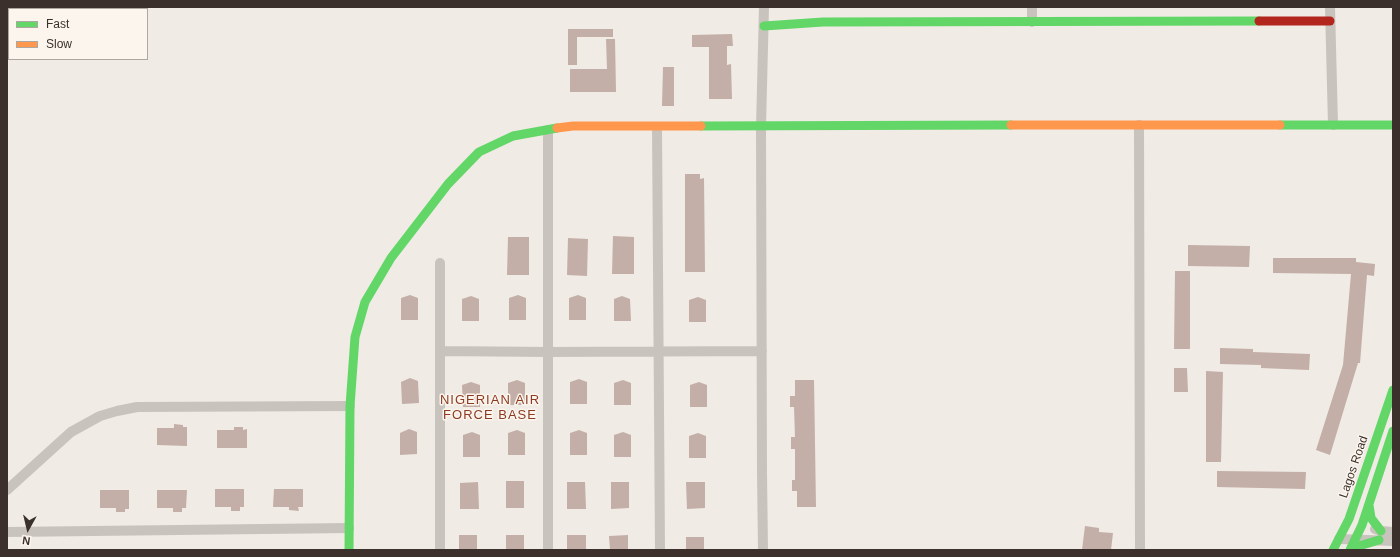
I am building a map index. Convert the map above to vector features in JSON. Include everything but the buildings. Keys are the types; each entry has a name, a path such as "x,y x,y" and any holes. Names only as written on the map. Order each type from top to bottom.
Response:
{"street":[{"path":"763,550 761,127 764,7"},
{"path":"1032,7 1032,22"},
{"path":"1330,7 1334,125"},
{"path":"764,26 823,22 1330,21"},
{"path":"1139,125 1140,550"},
{"path":"350,550 350,406 355,337 365,302 391,258 448,184 479,152 513,136 573,126 761,127 1393,125"},
{"path":"657,127 660,550"},
{"path":"548,130 548,550"},
{"path":"440,263 440,550"},
{"path":"440,351 762,351"},
{"name":"Lagos Road","path":"1333,550 1349,519 1393,390"},
{"path":"7,490 71,432 100,416 117,411 137,407 350,406"},
{"path":"1351,550 1362,525 1393,431"},
{"path":"1369,505 1371,518 1380,535"},
{"path":"1349,519 1393,541"},
{"path":"7,532 350,528"},
{"path":"1339,539 1355,540 1393,532"},
{"path":"1351,550 1380,535"}],"traffic: fast":[{"path":"764,26 823,22 1259,21"},
{"path":"701,126 1011,125"},
{"path":"1280,125 1393,125"},
{"path":"349,550 350,406 355,337 365,302 391,258 448,184 479,152 513,136 557,128"},
{"path":"1333,550 1349,519 1393,390"},
{"path":"1350,550 1362,525 1393,431"},
{"path":"1369,505 1371,518 1381,531"},
{"path":"1352,550 1359,546 1379,540"}],"traffic: slow":[{"path":"1011,125 1280,125"},
{"path":"557,128 573,126 701,126"}],"traffic: jam":[{"path":"1259,21 1330,21"}],"district":[{"name":"NIGERIAN AIR FORCE BASE","path":"490,408"}]}
